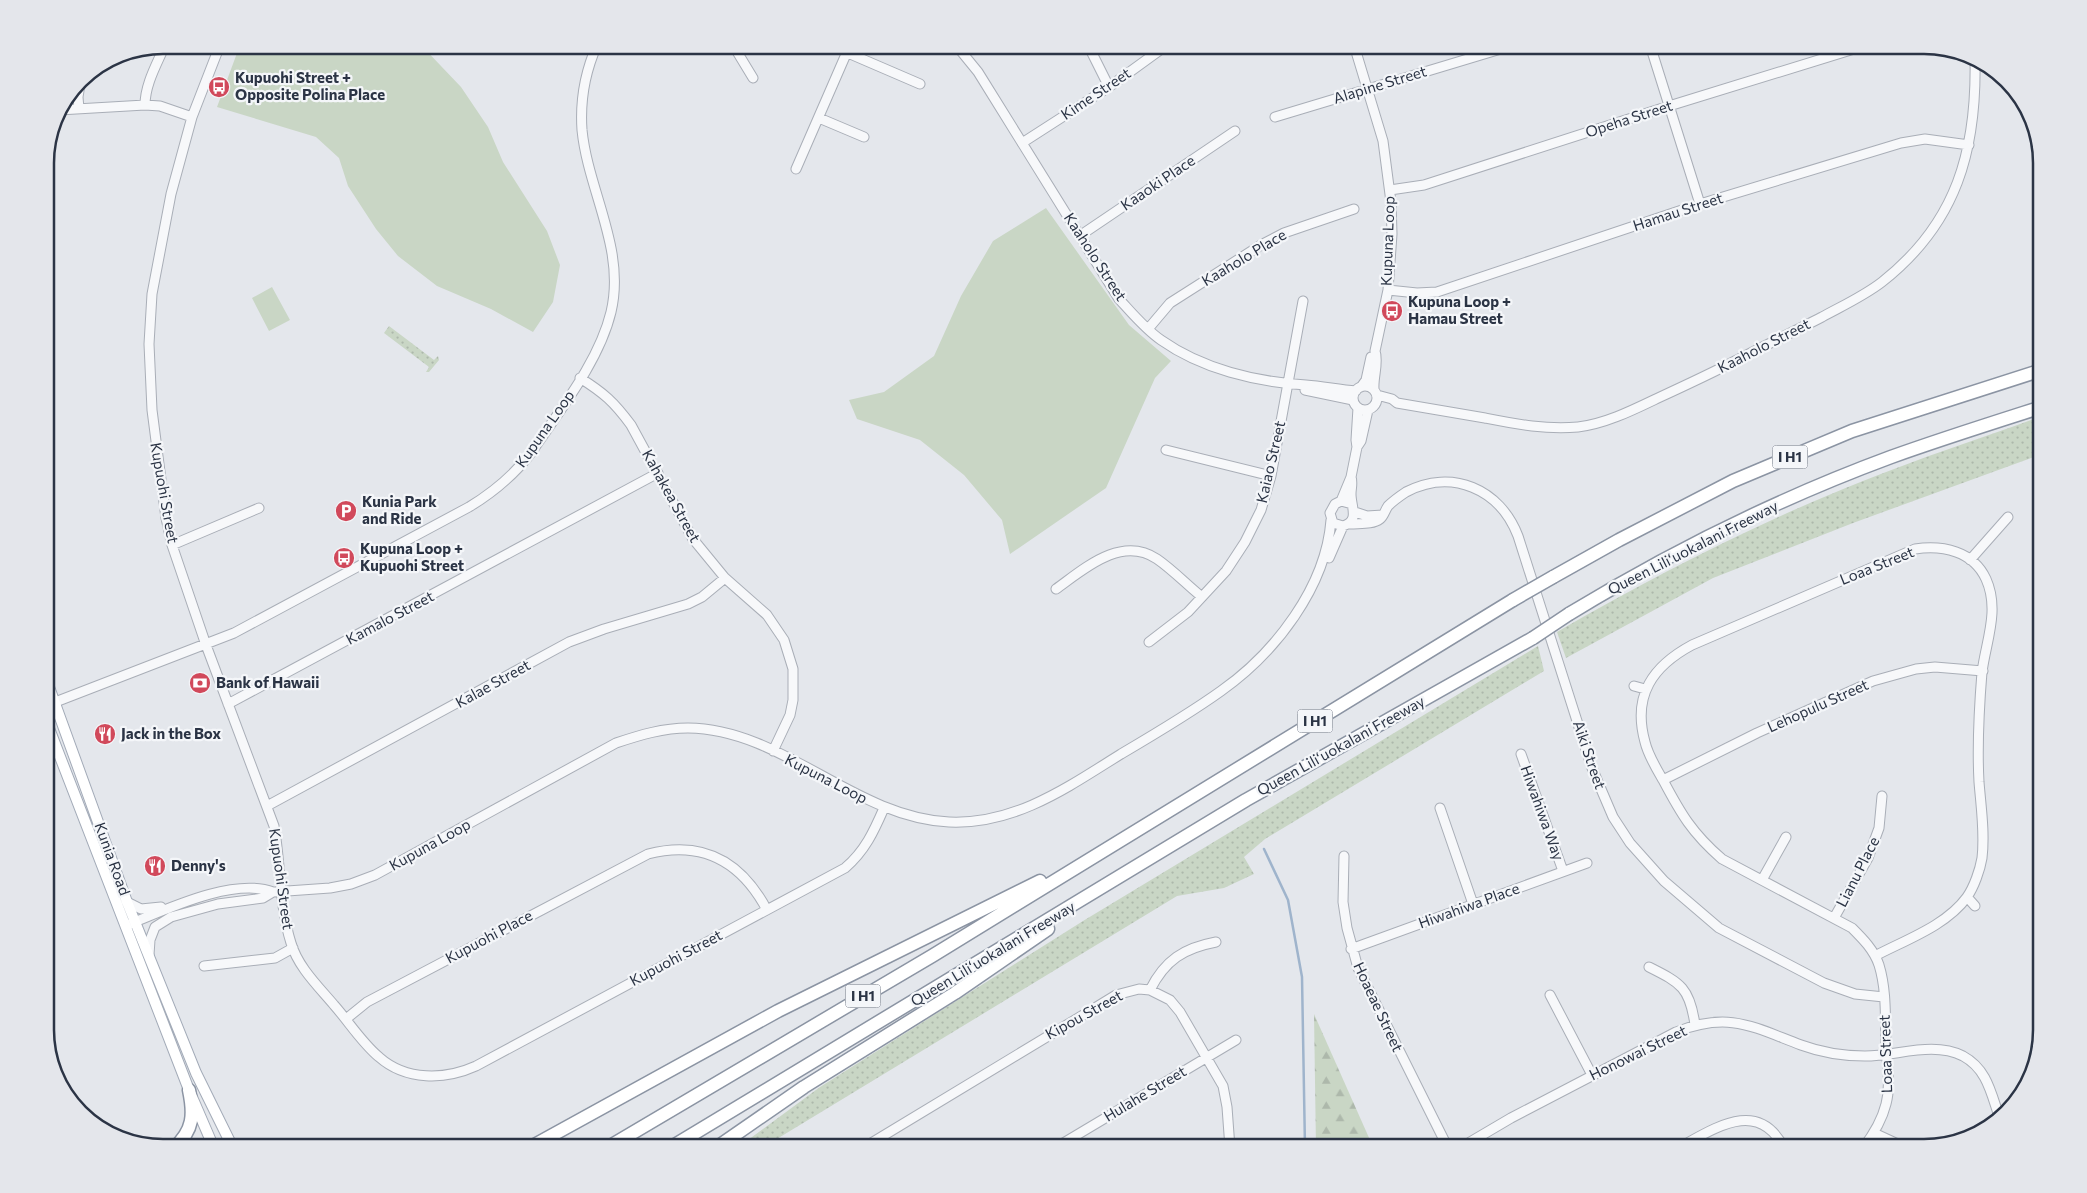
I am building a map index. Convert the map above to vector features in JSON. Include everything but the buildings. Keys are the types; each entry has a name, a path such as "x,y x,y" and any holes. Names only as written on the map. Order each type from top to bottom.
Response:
{"highway":[{"name":"Queen Liliʻuokalani Freeway","path":"622,1139 932,956 1513,600 1618,540 1742,477 1852,431 2033,373"},
{"name":"Queen Liliʻuokalani Freeway","path":"685,1139 1246,800 1533,638 1634,575 1760,512 1891,457 2033,410"},
{"path":"546,1139 778,1011 1118,842"},
{"path":"729,1139 804,1087 954,993 1162,852"},
{"path":"182,1139 189,1130 193,1110 189,1090"}],"main road":[{"name":"Kunia Road","path":"54,697 127,902 130,924 149,954 204,1092 228,1139"},
{"name":"Kunia Road","path":"54,740 130,924 171,1042 210,1139"}],"street":[{"path":"145,105 145,94 148,84 161,54"},
{"name":"Kupuohi Street","path":"216,54 192,117 171,194 152,294 150,344 152,410 166,518 172,545 206,645 267,806 278,846 277,892 293,948 306,970 378,1057 400,1070 426,1076 445,1076 464,1072 834,875 855,859 871,838 884,808"},
{"name":"Kupuna Loop","path":"56,702 234,634 490,494 506,482 531,453 580,378 605,331 611,311 614,287 613,258 582,131 583,91 594,54"},
{"path":"739,54 754,78"},
{"path":"796,169 847,54"},
{"path":"859,54 920,84"},
{"name":"Kaaholo Street","path":"963,54 978,72 1119,299 1148,329 1167,344 1206,364 1230,372 1300,386 1357,392 1369,386 1374,400 1392,404 1397,402 1529,426 1554,428 1588,425 1640,406 1708,375 1853,301 1881,283 1906,261 1942,217 1960,177 1974,118 1975,66"},
{"path":"1092,54 1109,87"},
{"name":"Kime Street","path":"1022,143 1109,87 1154,54"},
{"name":"Kupuna Loop","path":"1357,54 1382,141 1390,190 1392,234 1388,290 1375,351 1372,355 1366,380 1357,392"},
{"name":"Alapine Street","path":"1275,117 1484,54"},
{"path":"1653,54 1700,204"},
{"name":"Opeha Street","path":"1390,190 1424,185 1838,54"},
{"path":"79,93 79,109"},
{"path":"68,110 145,105 160,106 192,117"},
{"path":"819,118 864,137"},
{"name":"Kaaoki Place","path":"1080,235 1235,132"},
{"name":"Hamau Street","path":"1388,290 1417,293 1437,292 1700,204 1907,141 1937,139 1969,145"},
{"name":"Kaaholo Place","path":"1148,329 1170,303 1262,245 1284,233 1354,209"},
{"name":"Kaiao Street","path":"1149,642 1188,612 1226,571 1245,542 1260,510 1271,476 1303,301"},
{"name":"Kupuna Loop","path":"1357,446 1361,441 1374,400 1374,374 1377,356 1375,351"},
{"name":"Kahakea Street","path":"580,378 604,393 619,408 658,473 693,540 726,578 767,615 784,640 790,654 794,684 793,700 790,715 773,751"},
{"path":"1357,392 1358,408 1374,400"},
{"name":"Kupuna Loop","path":"1342,501 1351,477 1357,446 1358,408"},
{"path":"1166,450 1271,476"},
{"name":"Kamalo Street","path":"228,704 658,473"},
{"name":"Kupuna Loop","path":"1351,477 1353,508"},
{"name":"Aiki Street","path":"1347,525 1372,522 1380,519 1388,506 1404,494 1416,488 1439,482 1452,482 1475,488 1498,503 1508,514 1518,536 1592,768 1614,817 1630,843 1664,881 1719,928 1824,983 1855,994 1884,996"},
{"path":"1353,508 1347,525 1336,525 1332,520 1330,513 1332,506 1342,501 1367,516 1383,515"},
{"path":"172,545 258,508"},
{"path":"1970,560 2008,517"},
{"name":"Kupuna Loop","path":"130,924 176,905 230,891 261,888 277,892 330,888 351,884 375,875 616,743 639,735 664,730 689,728 738,736 773,751 884,808 923,819 950,822 977,821 1004,816 1054,796 1222,690 1259,658 1291,620 1322,566 1330,537 1332,520"},
{"name":"Kupuna Loop","path":"1322,566 1327,562 1347,525"},
{"name":"Loaa Street","path":"1870,1139 1887,1103 1889,1081 1882,978 1875,956 1866,942 1852,928 1722,859 1704,844 1682,817 1645,742 1642,707 1645,689 1654,673 1668,660 1692,645 1915,549 1944,548 1958,552 1979,568 1986,579 1992,602 1992,618 1982,671 1978,750 1983,841 1982,860 1967,896 1952,912 1934,925 1875,956"},
{"path":"1056,589 1101,558 1117,552 1133,552 1157,559 1202,597"},
{"name":"Kalae Street","path":"267,806 569,642 688,604 702,597 726,578"},
{"name":"Lehopulu Street","path":"1663,780 1757,733 1872,682 1916,669 1935,667 1982,671"},
{"path":"1634,686 1645,689"},
{"name":"Hiwahiwa Way","path":"1521,754 1563,871"},
{"name":"Lianu Place","path":"1834,918 1868,858 1879,828 1882,796"},
{"path":"1440,808 1473,904"},
{"path":"1762,880 1786,837"},
{"name":"Kupuohi Place","path":"346,1019 367,1002 635,859 661,850 675,849 702,852 728,863 749,881 767,910"},
{"name":"Hoaeae Street","path":"1344,856 1343,902 1351,948 1365,987 1443,1139"},
{"name":"Hiwahiwa Place","path":"1351,948 1586,863"},
{"name":"Kupuna Loop","path":"149,954 150,940 155,927 171,917 218,904 263,898 277,892"},
{"path":"1967,896 1975,906"},
{"path":"127,902 145,910 176,905"},
{"path":"1216,942 1196,946 1169,962 1160,971 1150,990 1170,1000 1180,1012 1218,1076 1226,1099 1229,1139"},
{"path":"204,966 275,958 293,948"},
{"path":"1649,967 1681,986 1688,997 1695,1025"},
{"name":"Kipou Street","path":"878,1139 1098,1006 1129,991 1150,990"},
{"path":"1550,995 1592,1075"},
{"name":"Honowai Street","path":"1475,1139 1511,1118 1676,1032 1695,1025 1712,1022 1742,1023 1803,1046 1822,1051 1864,1056 1941,1049 1962,1056 1972,1062 1986,1078 1997,1111"},
{"name":"Hulahe Street","path":"1071,1139 1236,1040"},
{"path":"1694,1139 1720,1125 1733,1121 1748,1120 1761,1124 1771,1130 1779,1139"},
{"path":"1874,1133 1887,1139"}],"green space":[{"path":"237,54 430,54 461,87 488,127 503,162 547,231 560,265 553,302 533,332 491,309 437,286 398,256 376,229 348,186 339,158 316,137 217,107"},
{"path":"1046,208 1129,325 1171,361 1155,378 1106,488 1010,554 1002,520 964,475 920,440 857,419 849,400 884,392 934,356 961,296 993,241"},
{"path":"272,287 290,320 269,331 252,298"},
{"path":"389,326 434,360 438,356 439,360 429,372 426,372 429,367 384,333"},
{"path":"2033,419 2033,457 1853,523 1713,578 1566,658 1557,632 1632,590 1784,514 1863,481"},
{"path":"1538,646 1544,671 1265,839 1244,857 1254,874 1224,888 1177,896 777,1139 749,1139 820,1087 1083,921"},
{"path":"1314,1014 1370,1139 1316,1139"}],"waterway":[{"path":"1264,849 1288,900 1302,977 1305,1139"}],"place":[{"name":"Kupuohi Street + Opposite Polina Place","path":"219,87"},
{"name":"Kupuna Loop + Hamau Street","path":"1392,311"},
{"name":"Kunia Park and Ride","path":"346,511"},
{"name":"Kupuna Loop + Kupuohi Street","path":"344,558"},
{"name":"Bank of Hawaii","path":"200,683"},
{"name":"Jack in the Box","path":"105,734"},
{"name":"Denny's","path":"155,866"}]}
